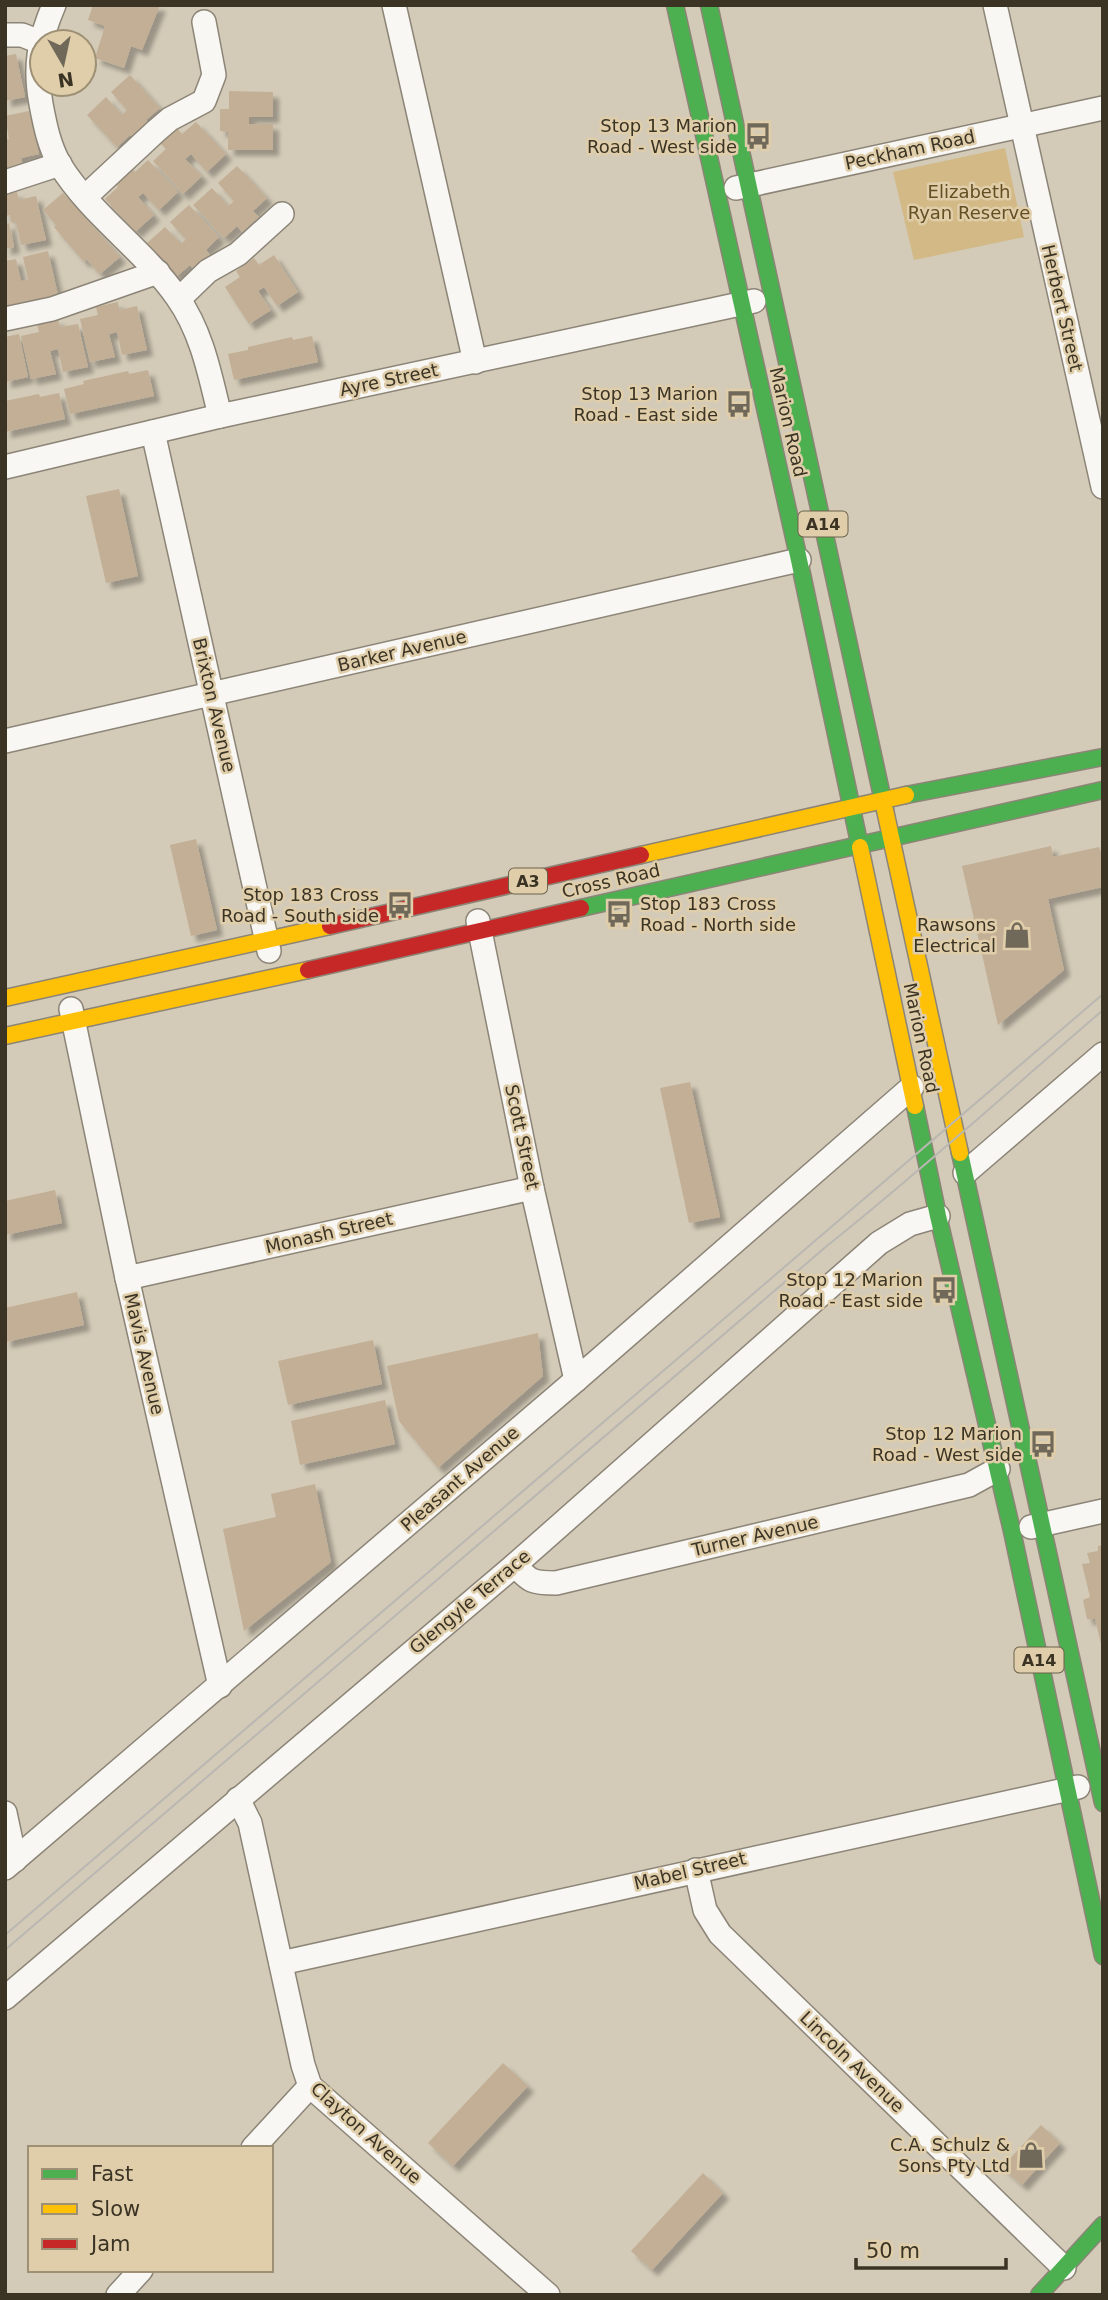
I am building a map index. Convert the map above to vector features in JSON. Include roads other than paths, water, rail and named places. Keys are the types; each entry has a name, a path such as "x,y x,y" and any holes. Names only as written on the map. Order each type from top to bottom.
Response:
{"main road":[{"name":"Marion Road","path":"675,5 799,559 939,1216 1012,1531 1103,1956"},
{"name":"Marion Road","path":"709,5 1100,1793"},
{"path":"828,776 838,746"},
{"path":"873,751 892,768"},
{"name":"Cross Road","path":"5,998 267,941 851,806 1103,757"},
{"path":"913,779 947,786"},
{"name":"Cross Road","path":"5,1036 274,978 1103,790"},
{"path":"788,820 808,803"},
{"path":"929,844 950,823"},
{"path":"796,858 830,869"},
{"path":"903,893 915,864"},
{"path":"850,886 874,912"},
{"path":"1039,2295 1103,2225"}],"street":[{"path":"45,28 54,5"},
{"path":"394,5 475,362"},
{"name":"Herbert Street","path":"995,5 1103,487"},
{"path":"85,197 170,119 204,100 214,75 204,22"},
{"path":"5,36 28,37"},
{"path":"40,98 47,133 60,164 85,197 158,272 194,327 206,358 220,416"},
{"name":"Peckham Road","path":"716,192 1103,108"},
{"path":"5,182 60,164"},
{"path":"178,299 208,271 238,254 282,214"},
{"path":"5,319 52,309 158,272"},
{"name":"Ayre Street","path":"5,467 220,416 773,298"},
{"name":"Brixton Avenue","path":"153,432 274,978"},
{"name":"Barker Avenue","path":"5,741 799,559"},
{"name":"Scott Street","path":"471,894 532,1188 576,1380"},
{"name":"Mavis Avenue","path":"67,985 127,1278 220,1686"},
{"path":"965,1174 1103,1054"},
{"name":"Pleasant Avenue","path":"10,1864 576,1380 912,1087"},
{"name":"Monash Street","path":"127,1278 532,1188"},
{"name":"Glengyle Terrace","path":"5,1998 515,1565 879,1243 910,1224 939,1216"},
{"name":"Turner Avenue","path":"515,1565 528,1580 556,1583 969,1485 998,1469"},
{"path":"1012,1531 1103,1511"},
{"name":"Mabel Street","path":"281,1963 1067,1789 1100,1793"},
{"name":"Clayton Avenue","path":"238,1799 250,1823 303,2065 310,2086 548,2295"},
{"path":"5,1813 10,1864"},
{"name":"Lincoln Avenue","path":"696,1870 705,1910 720,1934 1064,2267"},
{"path":"256,2146 310,2086"},
{"path":"118,2295 139,2272"}],"tram line":[{"path":"5,1935 1103,994"},
{"path":"5,1950 1103,1010"}],"place":[{"name":"Stop 13 Marion Road - West side","path":"758,136"},
{"name":"Stop 13 Marion Road - East side","path":"739,404"},
{"name":"Stop 183 Cross Road - South side","path":"400,905"},
{"name":"Stop 183 Cross Road - North side","path":"619,914"},
{"name":"Rawsons Electrical","path":"1017,935"},
{"name":"Stop 12 Marion Road - East side","path":"944,1290"},
{"name":"Stop 12 Marion Road - West side","path":"1043,1444"},
{"name":"C.A. Schulz & Sons Pty Ltd","path":"1031,2155"}],"park label":[{"name":"Elizabeth Ryan Reserve","path":"969,202"}]}
